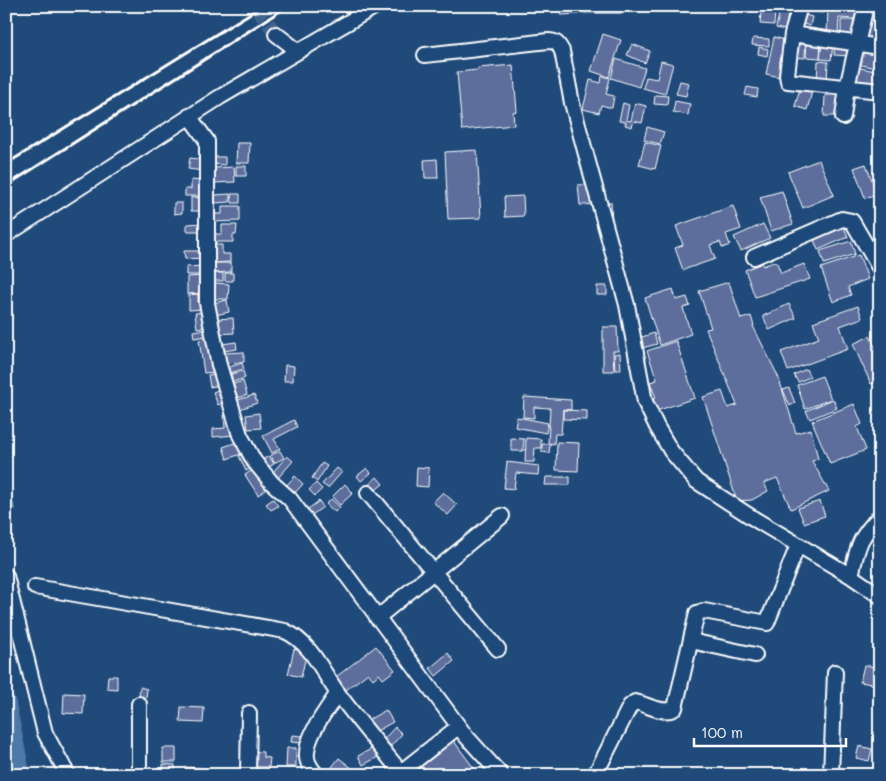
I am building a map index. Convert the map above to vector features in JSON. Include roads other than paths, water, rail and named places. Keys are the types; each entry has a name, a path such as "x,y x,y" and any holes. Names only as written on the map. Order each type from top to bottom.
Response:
{"street":[{"path":"6,235 189,116 376,6"},
{"path":"800,6 792,34 786,75 788,81 880,91"},
{"path":"843,117 866,6"},
{"path":"276,34 298,51"},
{"path":"792,34 858,42 880,47"},
{"path":"425,55 548,41 555,41 559,44 572,103 627,304 645,402 671,452 696,481 756,520 851,576 880,596"},
{"path":"189,116 207,140 207,303 219,365 240,435 254,461 272,483 290,500 458,727 501,775"},
{"path":"754,257 842,220 852,221 880,270"},
{"path":"368,493 498,650"},
{"path":"377,618 502,516"},
{"path":"851,576 859,542 865,531 880,516"},
{"path":"595,775 630,706 635,702 664,711 675,708 696,616 701,611 767,623 798,545"},
{"path":"6,576 45,733 68,775"},
{"path":"36,587 286,631 297,636 306,645 338,693 400,774 458,727"},
{"path":"691,641 755,654"},
{"path":"831,775 835,672"},
{"path":"317,775 308,764 306,757 309,741 338,693"},
{"path":"139,704 139,775"},
{"path":"248,775 249,714"}],"waterway":[{"path":"6,702 21,775"}],"tunnel":[{"path":"256,6 276,34"}],"railway":[{"path":"6,164 262,6"},
{"path":"6,186 288,6"}]}
